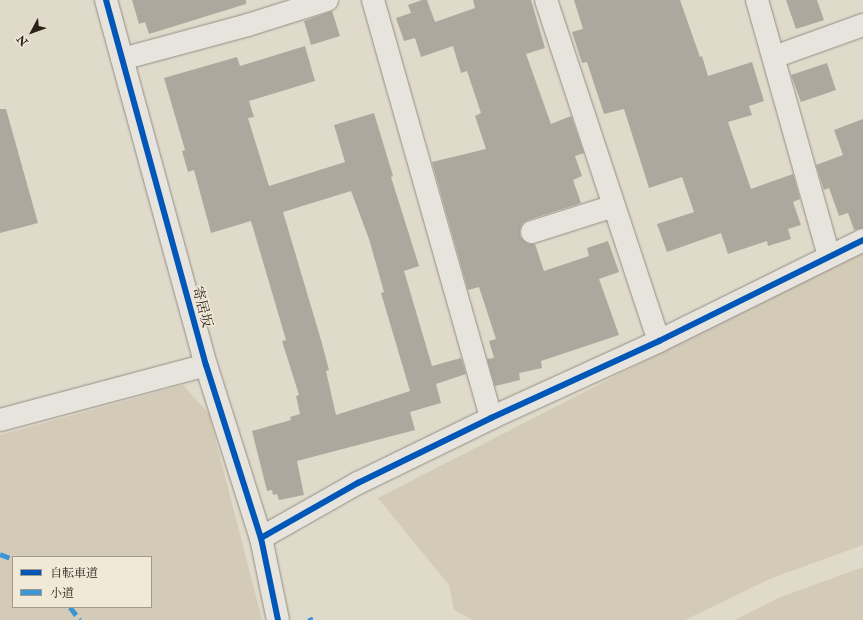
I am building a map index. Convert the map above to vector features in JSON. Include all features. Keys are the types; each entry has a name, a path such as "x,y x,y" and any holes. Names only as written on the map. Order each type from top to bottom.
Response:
{"street":[{"name":"寄居坂","path":"106,0 206,365 261,538 278,620"},
{"path":"122,59 248,26 327,0"},
{"path":"373,0 491,418"},
{"path":"546,0 659,341"},
{"path":"757,0 829,256"},
{"path":"774,58 863,25"},
{"path":"532,232 614,206"},
{"path":"261,538 358,483 491,418 659,341 863,240"},
{"path":"0,420 206,365"}],"shaded area":[{"path":"863,249 863,545 772,578 685,620 473,620 454,610 449,585 378,498"},
{"path":"183,385 209,414 262,620 0,620 0,435"},
{"path":"863,567 863,620 735,620 781,597"}],"building":[{"path":"132,0 246,0 246,4 149,34 145,22 139,24"},
{"path":"422,0 427,0 435,22 475,8 473,0 531,0 545,48 526,54 551,124 571,116 584,153 575,156 582,176 573,180 581,203 528,220 523,223 520,229 520,236 529,244 535,244 544,271 589,256 587,248 608,241 619,272 599,279 619,335 541,361 542,368 519,373 520,380 495,386 487,359 494,358 489,341 496,339 479,287 468,290 432,162 486,149 475,116 481,113 467,71 461,73 453,46 421,57 415,38 404,41 396,18 411,13 408,5"},
{"path":"574,0 680,0 700,57 702,56 708,76 752,62 764,101 749,106 752,115 728,122 751,189 793,174 800,199 793,202 801,225 788,229 791,239 768,246 767,241 728,254 721,233 667,252 657,224 694,212 682,177 649,188 624,109 604,114 587,62 582,63 572,32 583,29"},
{"path":"786,0 817,0 824,20 796,29"},
{"path":"332,11 340,36 311,45 304,21"},
{"path":"305,46 315,81 249,101 254,117 248,118 269,186 345,162 334,125 374,113 393,176 391,177 419,266 404,271 432,366 461,358 466,374 436,384 441,403 410,412 415,430 297,461 304,495 279,500 277,494 273,495 272,490 267,491 252,431 291,420 290,417 300,414 296,396 299,395 282,341 286,340 251,221 211,233 194,170 188,172 182,151 185,150 164,78 237,57 240,66","holes":["351,191 369,239 384,292 381,293 410,391 336,415 326,371 329,370 283,212"]},
{"path":"827,63 836,90 801,102 791,75"},
{"path":"0,109 6,109 38,223 0,233"},
{"path":"863,119 863,228 854,230 848,213 839,216 829,188 824,190 816,165 843,155 834,130"}],"marked path":[{"path":"0,554 12,559"},
{"path":"71,608 80,620"}],"cycle path":[{"path":"106,0 206,365 261,538 278,620"},
{"path":"261,538 358,483 491,418 659,341 863,240"}]}
